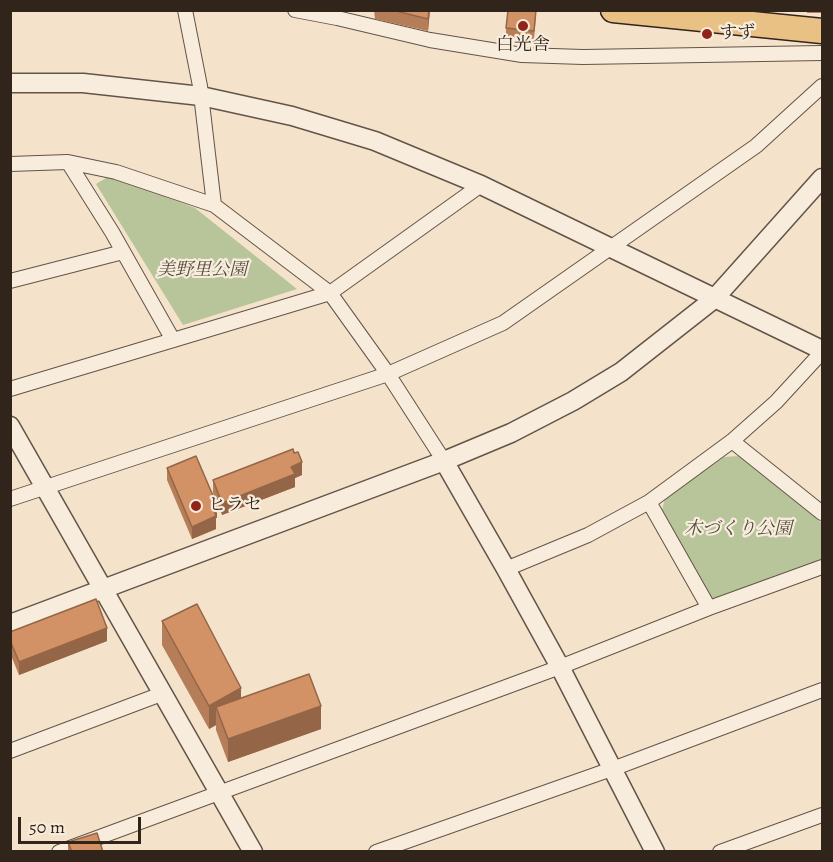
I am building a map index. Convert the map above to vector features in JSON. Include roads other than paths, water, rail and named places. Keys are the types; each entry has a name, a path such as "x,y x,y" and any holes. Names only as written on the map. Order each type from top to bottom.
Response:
{"highway":[{"path":"614,10 822,31"}],"street":[{"path":"185,10 201,96 214,205"},
{"path":"294,10 430,40 522,55 583,57 822,53"},
{"path":"10,83 83,83 201,96 292,117 375,141 481,185 822,351 776,402 732,441 649,502 588,535 506,569"},
{"path":"10,499 388,374 503,323 756,146 822,86"},
{"path":"68,162 173,340"},
{"path":"10,164 68,162 116,172 214,205 330,293 388,374 444,461 560,667 656,852"},
{"path":"10,624 444,461 511,433 573,401 621,372 714,299 822,178"},
{"path":"10,389 330,293 481,185"},
{"path":"10,281 123,252"},
{"path":"10,426 253,852"},
{"path":"732,441 822,513"},
{"path":"649,502 709,608"},
{"path":"59,852 560,667 709,608 822,567"},
{"path":"376,852 613,769 822,690"},
{"path":"10,752 164,693"},
{"path":"720,852 822,815"}],"place":[{"name":"白光舎","path":"523,26"},
{"name":"すず","path":"707,34"},
{"name":"ヒラセ","path":"196,506"}],"park label":[{"name":"美野里公園","path":"202,271"},
{"name":"木づくり公園","path":"738,530"}]}
